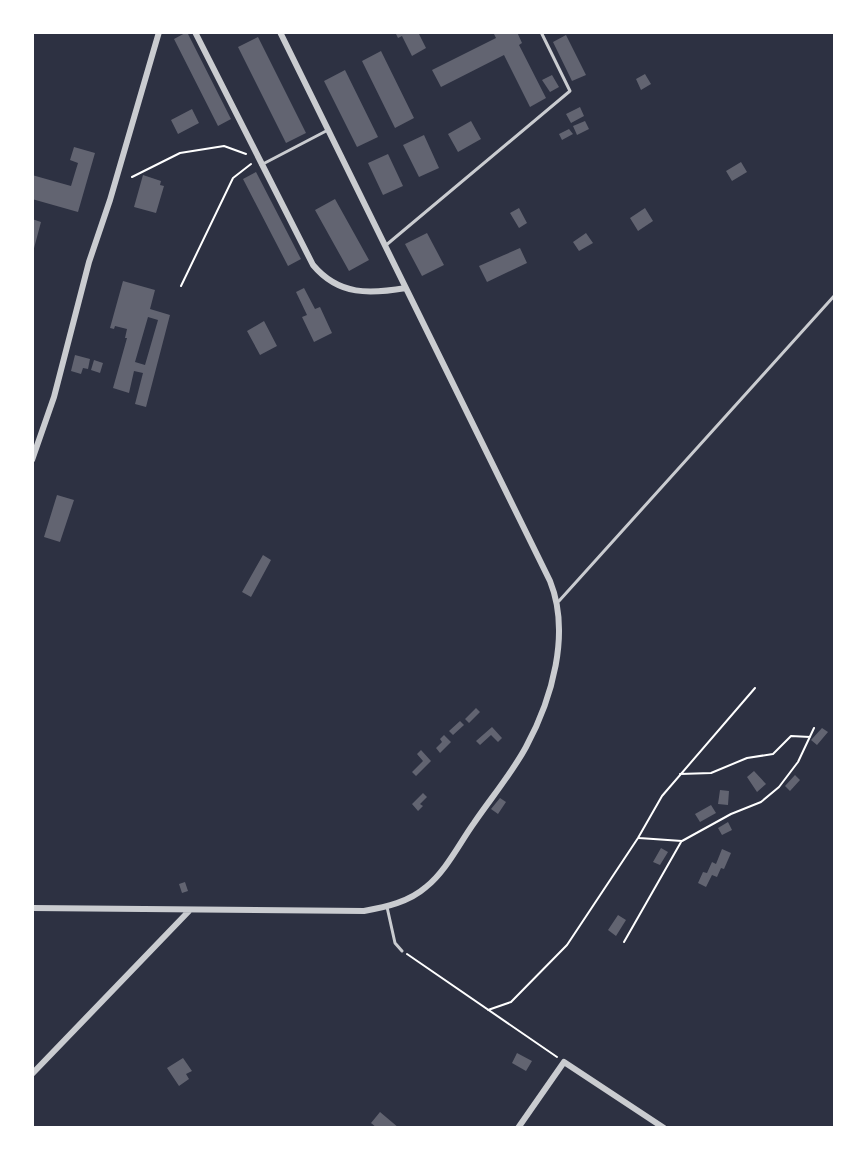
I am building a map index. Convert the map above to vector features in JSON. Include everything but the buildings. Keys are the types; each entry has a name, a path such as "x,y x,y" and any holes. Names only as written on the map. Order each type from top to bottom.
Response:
{"street":[{"path":"32,460 54,397 89,262 159,32"},
{"path":"195,32 307,256 322,275 352,291 375,293 406,288"},
{"path":"32,908 364,911 387,907 419,893 434,880 526,748 553,673 560,627 550,581 280,32"},
{"path":"32,1074 189,911"},
{"path":"518,1128 564,1062 664,1128"}],"lane":[{"path":"385,246 570,91 541,32"},
{"path":"260,162 328,130"},
{"path":"557,602 835,295"},
{"path":"387,907 395,943 402,951"}],"path":[{"path":"132,177 180,153 224,146 260,162"},
{"path":"181,286 233,178 260,162"},
{"path":"488,1010 511,1002 567,945 662,796 755,688"},
{"path":"624,942 682,841 731,814 761,802 779,787 798,762 814,728"},
{"path":"679,774 711,773 747,758 773,754 791,736 810,737"},
{"path":"638,838 682,841"},
{"path":"402,951 564,1062"}]}
